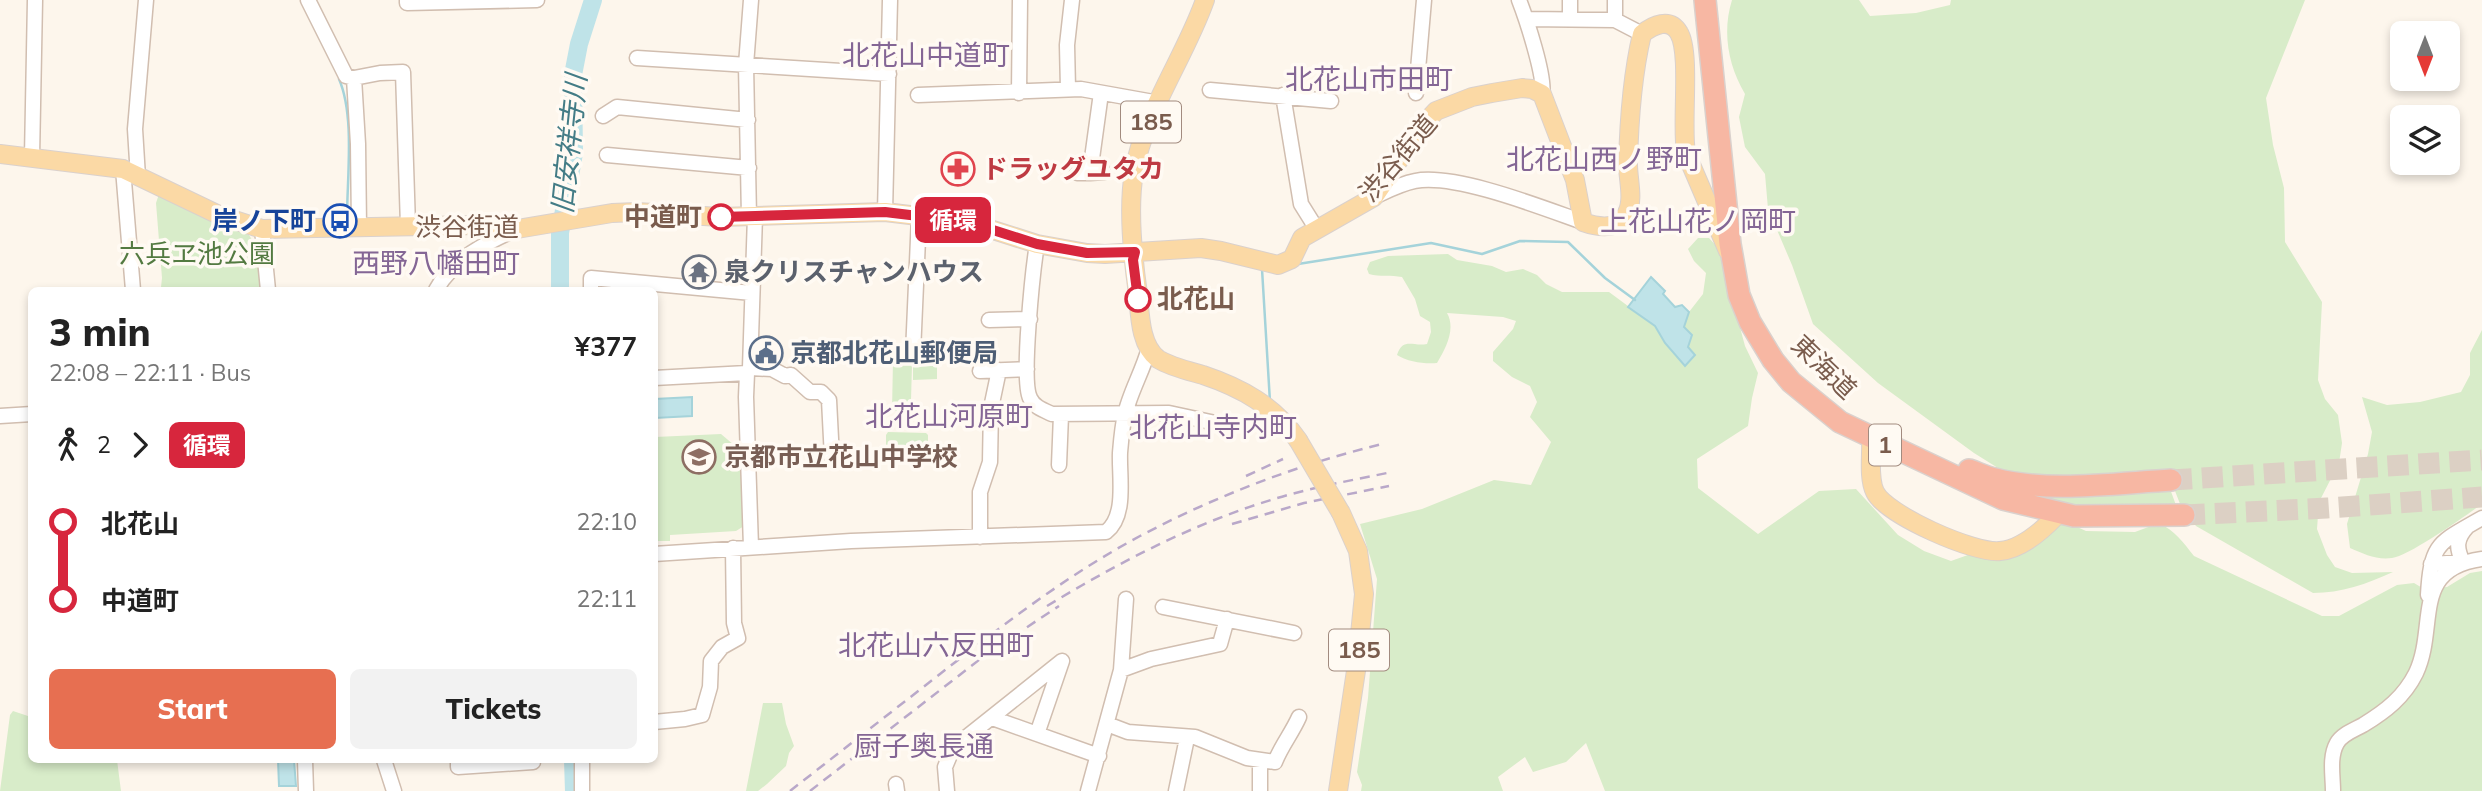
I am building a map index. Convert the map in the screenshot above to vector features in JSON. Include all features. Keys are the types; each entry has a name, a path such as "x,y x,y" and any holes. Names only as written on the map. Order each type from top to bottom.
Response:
{"highway":[{"name":"東海道","path":"1705,0 1716,201 1733,260 1739,295 1750,322 1773,360 1791,382 1840,422 2003,499 2058,514 2111,517 2184,514"},
{"name":"東海道","path":"1717,0 1739,243 1749,289 1784,355 1815,388 1875,427 1940,458 1994,479 2052,485 2171,480"}],"main road":[{"name":"185","path":"1205,0 1146,131 1134,172 1133,260 1142,324 1149,348 1164,362 1228,383 1254,397 1288,426 1341,513 1358,551 1364,594 1356,675 1338,791"},
{"path":"1542,94 1575,180 1583,222 1598,227 1618,223 1627,214 1630,202 1628,165 1634,82 1642,34 1659,24 1670,24 1682,40 1684,140 1690,165 1716,201"},
{"name":"渋谷街道","path":"0,154 131,173 219,215 262,229 480,225 517,229 637,212 752,216 885,212 968,222 1037,244 1087,253 1201,248 1282,264 1292,258 1302,238 1374,197 1422,126 1436,111 1472,97 1522,88 1542,94"},
{"path":"1871,438 1874,491 1882,501 1912,521 1960,543 1981,550 2011,549 2043,529 2058,514"}],"street":[{"path":"32,157 36,0"},
{"path":"133,287 131,173 146,0"},
{"path":"308,0 346,76 354,78 403,72 408,226"},
{"path":"407,0 407,3 537,0"},
{"path":"751,0 747,65 752,293 746,397 751,547"},
{"path":"885,212 890,0"},
{"path":"1018,93 1020,0"},
{"path":"1068,89 1067,45 1072,0"},
{"path":"1416,93 1424,0"},
{"path":"1520,0 1543,88 1542,94"},
{"path":"1570,0 1570,19"},
{"path":"1615,0 1615,20"},
{"path":"1526,19 1615,20 1642,34"},
{"path":"637,58 889,74"},
{"path":"354,78 359,228"},
{"path":"918,95 1081,89 1159,103"},
{"path":"1210,90 1331,101"},
{"path":"1090,173 1101,93"},
{"path":"1283,95 1301,204 1316,228"},
{"path":"603,116 617,107 748,120"},
{"path":"607,155 748,168"},
{"path":"1374,197 1417,181 1446,181 1583,222"},
{"path":"913,353 919,216"},
{"path":"262,229 268,287"},
{"path":"438,287 466,257 517,229"},
{"path":"1037,244 1032,275 1027,369 1031,401 1052,414 1169,413 1220,424 1237,424"},
{"path":"591,287 591,278 752,293"},
{"path":"989,320 1030,319"},
{"path":"658,554 851,541 1107,531 1112,526 1119,504 1125,414 1143,371 1149,348"},
{"path":"658,378 772,369 785,376 791,375 810,392 821,393 829,400 832,458"},
{"path":"980,371 1027,369"},
{"path":"980,537 980,492 990,462 991,408 999,370"},
{"path":"0,416 28,414"},
{"path":"1059,465 1061,415"},
{"path":"2333,791 2334,747 2340,738 2392,706 2405,691 2425,651 2431,564 2435,550 2443,540 2482,518"},
{"path":"2462,562 2457,542 2468,526"},
{"path":"658,722 702,715 710,687 711,661 722,647 738,638 734,623 733,548"},
{"path":"2431,564 2482,559"},
{"path":"2427,610 2434,588 2462,562"},
{"path":"1088,791 1121,670 1126,599"},
{"path":"1163,607 1294,633"},
{"path":"1121,670 1151,659 1220,644 1227,620"},
{"path":"947,791 945,767 953,748 1062,661 1037,734"},
{"path":"1107,724 1128,732 1195,737 1247,758 1275,762 1280,748 1289,738 1299,717"},
{"path":"992,718 1099,757"},
{"path":"1176,791 1187,738"},
{"path":"1260,760 1260,791"},
{"path":"305,763 306,791"},
{"path":"385,763 394,791"},
{"path":"458,763 458,767 518,763"},
{"path":"582,763 582,791"}],"green space":[{"path":"1732,0 1859,0 1870,16 1916,13 1950,5 1951,0 2305,0 2266,98 2273,145 2284,188 2285,242 2322,302 2318,380 2325,399 2338,415 2342,443 2339,463 2319,502 2317,529 2335,567 2352,573 2393,572 2354,587 2313,593 2196,526 2182,509 2168,473 2036,478 1998,468 1878,383 1813,324 1768,209 1765,174 1745,147 1739,117 1745,94 1734,72 1728,48 1727,24"},
{"name":"六兵ヱ池公園","path":"159,194 211,220 249,235 258,249 262,287 161,287 156,203"},
{"path":"1698,238 1709,238 1719,249 1745,346 1758,373 1748,426 1697,459 1698,488 1758,534 1819,491 1856,489 1898,535 1924,551 1951,561 2064,521 2086,531 2135,532 2159,523 2174,533 2194,556 2322,616 2339,616 2397,585 2414,583 2424,589 2447,587 2470,573 2482,571 2482,791 1605,791 1586,743 1566,762 1533,772 1525,757 1498,777 1503,791 1361,791 1362,785 1357,772 1368,698 1377,579 1360,524 1422,509 1494,480 1531,485 1551,442 1530,417 1537,402 1530,386 1512,377 1493,361 1493,352 1513,329 1516,321 1503,317 1447,313 1450,332 1437,363 1406,359 1397,355 1399,349 1405,344 1427,344 1431,332 1430,322 1420,316 1415,299 1402,277 1369,274 1367,269 1370,262 1388,256 1448,254 1457,260 1492,266 1506,272 1523,269 1562,292 1609,292 1655,326 1665,343 1688,347 1684,327 1689,312 1703,294 1706,273 1694,261 1688,249"},
{"path":"2482,330 2482,504 2400,556 2381,558 2350,548 2347,524 2372,432 2362,397 2387,405 2420,402 2461,392 2470,375 2470,353"},
{"path":"919,356 937,357 937,379 913,380 913,365 919,365"},
{"path":"893,360 908,361 908,365 912,365 911,400 906,411 892,411"},
{"path":"888,432 926,433 928,454 925,457 889,456 886,454"},
{"path":"721,434 741,451 744,526 736,531 670,535 670,541 658,541 658,437"},
{"path":"2169,486 2177,508 2064,508 2007,489"},
{"path":"763,703 782,703 794,746 786,766 767,784 758,791 746,791"},
{"path":"13,711 28,716 28,763 117,763 121,791 0,791 10,715"}],"water":[{"path":"1651,277 1665,291 1663,294 1675,307 1682,305 1689,312 1684,327 1692,335 1688,347 1695,355 1685,366 1665,343 1655,326 1628,307"},
{"path":"692,397 692,416 658,418 658,399"},
{"path":"278,763 294,763 296,786 279,786"}],"waterway":[{"name":"旧安祥寺川","path":"560,287 560,233 574,153 573,75 579,44 593,0"},
{"path":"339,79 349,128 347,219"},
{"path":"1298,264 1431,243 1482,254 1520,241 1568,242 1605,278 1635,300"},
{"path":"1262,269 1270,402"},
{"name":"旧安祥寺川","path":"573,763 574,791"}],"tunnel":[{"path":"2171,480 2482,460"},
{"path":"2184,515 2482,497"}],"railway":[{"path":"790,791 1013,618 1114,551 1169,521 1228,494 1319,461 1382,444"},
{"path":"1246,476 1283,459"},
{"path":"1047,606 1128,560 1213,521 1285,496 1387,473"},
{"path":"1232,524 1304,503 1389,486"},
{"path":"810,791 988,653 1059,606"}],"bus line":[{"name":"循環","path":"721,217 885,212 968,222 1037,244 1087,253 1135,252 1133,260 1138,299"}],"place":[{"name":"ドラッグユタカ","path":"958,169"},
{"name":"中道町","path":"721,217"},
{"name":"岸ノ下町","path":"340,221"},
{"name":"泉クリスチャンハウス","path":"699,272"},
{"name":"北花山","path":"1138,299"},
{"name":"京都北花山郵便局","path":"766,353"},
{"name":"京都市立花山中学校","path":"699,457"}],"district":[{"name":"北花山中道町","path":"926,55"},
{"name":"北花山市田町","path":"1369,79"},
{"name":"北花山西ノ野町","path":"1604,159"},
{"name":"上花山花ノ岡町","path":"1698,221"},
{"name":"西野八幡田町","path":"436,263"},
{"name":"北花山河原町","path":"949,416"},
{"name":"北花山寺内町","path":"1213,427"},
{"name":"北花山六反田町","path":"936,645"},
{"name":"厨子奥長通","path":"924,746"}]}
